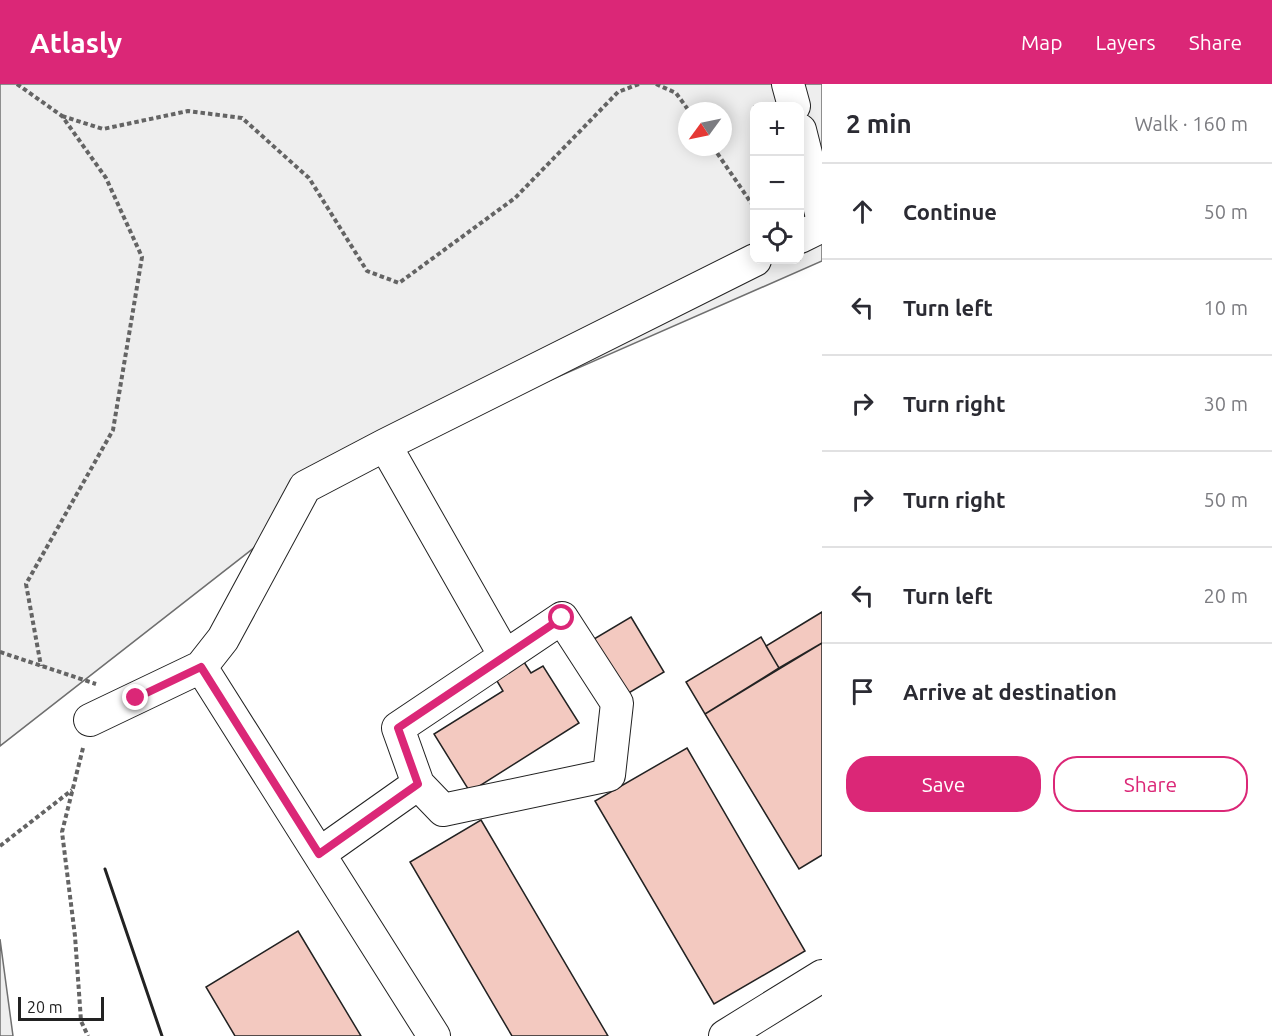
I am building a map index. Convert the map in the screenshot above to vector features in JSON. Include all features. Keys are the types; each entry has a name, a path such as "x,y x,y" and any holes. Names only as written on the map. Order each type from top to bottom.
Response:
{"street":[{"path":"788,84 793,102"},
{"path":"804,146 822,217"},
{"path":"804,235 822,226"},
{"path":"90,720 201,667 223,639 304,487 750,263"},
{"path":"386,445 505,656"},
{"path":"562,618 618,703 609,775 443,810 418,784 398,728 505,656 562,618"},
{"path":"201,667 434,1036"},
{"path":"319,854 418,784"},
{"path":"725,1036 760,1027 822,976"}],"path":[{"path":"17,84 62,116 103,129 188,111 242,118 309,178 367,271 399,283 515,198 618,92 639,84"},
{"path":"656,84 676,93 682,102"},
{"path":"41,666 26,584 113,430 142,257 106,178 62,116"},
{"path":"719,156 750,201"},
{"path":"0,652 136,698"},
{"path":"88,1036 81,1020 75,936 62,832 90,720"},
{"path":"0,846 72,790"}],"shaded area":[{"path":"0,84 822,84 822,261 496,404 346,476 0,746"},
{"path":"0,939 13,1036 0,1036"}],"building":[{"path":"822,612 822,643 779,668 766,646"},
{"path":"631,617 664,672 627,694 594,639"},
{"path":"761,637 779,668 705,714 686,682"},
{"path":"822,643 822,855 799,869 705,714"},
{"path":"522,659 531,673 543,666 579,723 470,792 434,734 503,691 494,676"},
{"path":"687,748 805,951 714,1004 595,801"},
{"path":"481,820 608,1036 512,1036 410,862"},
{"path":"298,931 361,1036 235,1036 206,987"}],"wall":[{"path":"105,869 162,1036"}],"route":[{"path":"136,698 201,667 319,854 418,784 398,728 562,618"}]}
